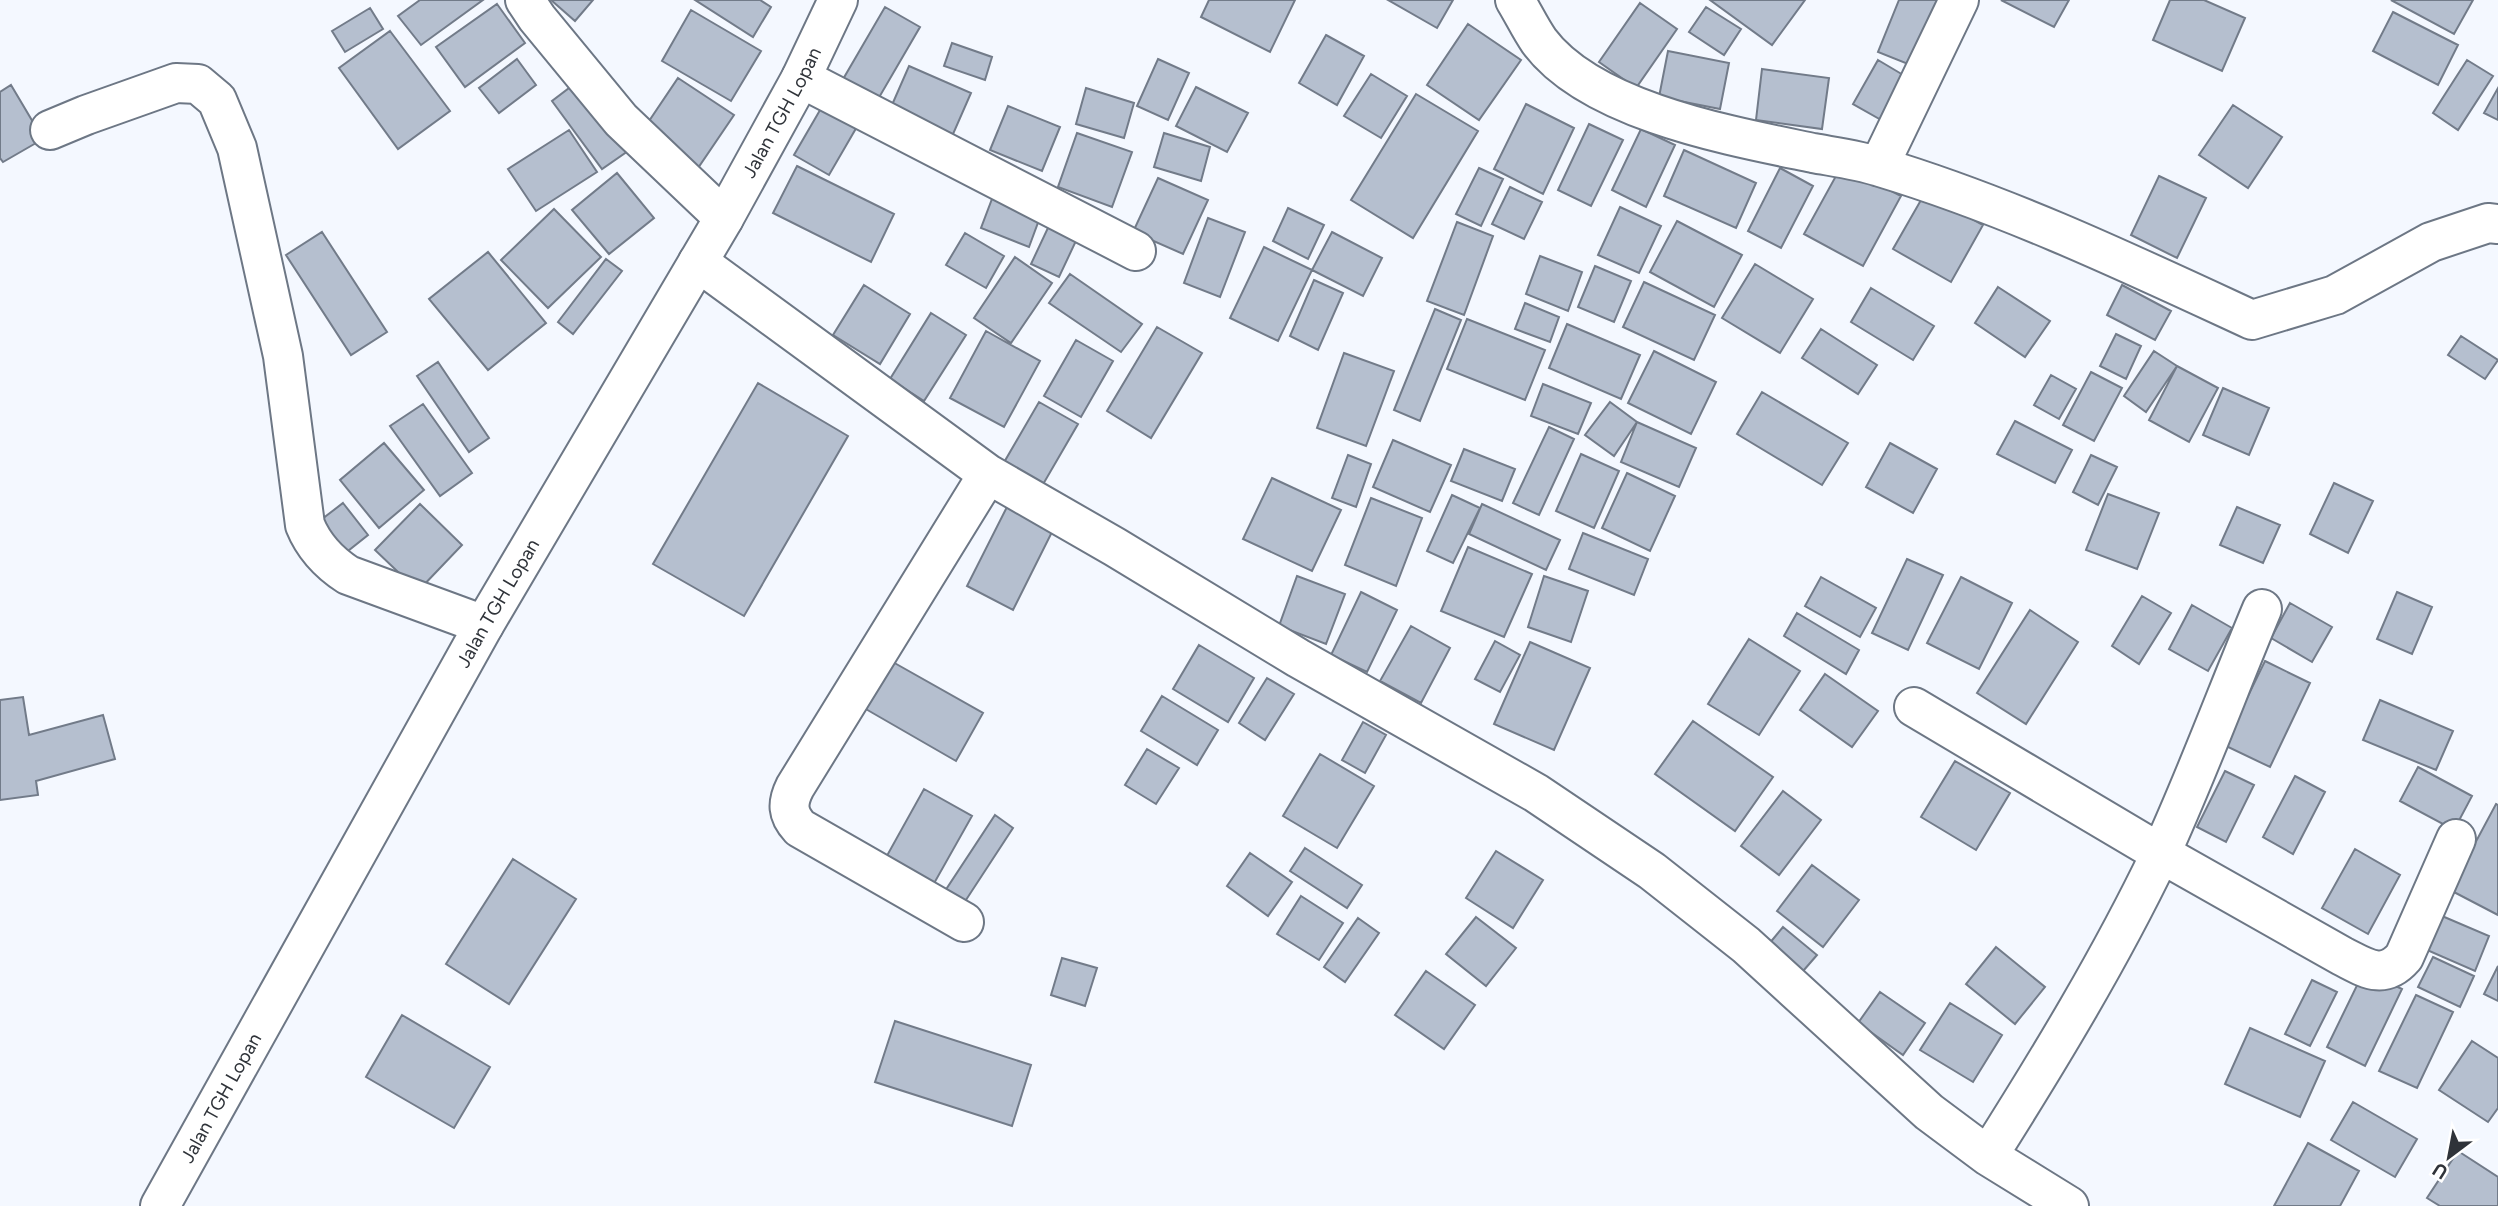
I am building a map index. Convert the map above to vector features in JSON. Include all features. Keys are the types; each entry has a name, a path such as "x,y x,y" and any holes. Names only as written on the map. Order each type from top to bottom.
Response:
{"main road":[{"path":"526,0 537,18 621,120 724,218"},
{"name":"Jalan TGH Lopan","path":"160,1206 484,625 724,218 801,78 838,0"},
{"path":"1515,0 1540,42 1570,70 1606,94 1648,112 1702,127 1879,166 2096,248 2252,320 2335,295 2431,242 2488,223 2498,223"},
{"path":"1879,166 1959,0"},
{"path":"801,78 1136,251"},
{"path":"50,130 176,83 198,84 217,100 237,148 254,216 283,356 305,525 311,539 334,566 348,575 484,625"},
{"path":"698,262 988,474 1115,547 1297,658 1536,793 1652,871 1746,945 1929,1112 1988,1156 2069,1206"},
{"path":"964,922 800,828 790,814 789,807 795,787 988,474"},
{"path":"1988,1156 2052,1054 2113,946 2160,853 2262,608"},
{"path":"1914,707 2160,853 2342,956 2372,970 2381,971 2396,966 2408,951 2456,839"}],"building":[{"path":"420,0 483,0 421,45 398,16"},
{"path":"551,0 593,0 575,21"},
{"path":"695,0 760,0 771,7 753,37"},
{"path":"1209,0 1295,0 1270,52 1201,17"},
{"path":"1388,0 1453,0 1437,28"},
{"path":"1710,0 1805,0 1772,45"},
{"path":"1899,0 1952,0 1923,70 1878,52"},
{"path":"2001,0 2069,0 2054,27"},
{"path":"2170,0 2204,0 2245,18 2222,71 2153,40"},
{"path":"2391,0 2473,0 2454,34"},
{"path":"1640,3 1677,29 1636,88 1599,62"},
{"path":"497,4 525,43 465,87 436,47"},
{"path":"885,7 920,27 870,113 835,93"},
{"path":"1706,7 1741,29 1724,55 1689,32"},
{"path":"370,8 383,29 345,52 332,31"},
{"path":"691,10 761,51 731,101 662,61"},
{"path":"2393,12 2458,45 2438,85 2373,51"},
{"path":"1468,24 1521,60 1479,120 1427,85"},
{"path":"390,31 450,111 398,149 339,68"},
{"path":"1326,35 1364,56 1337,105 1299,83"},
{"path":"952,43 992,57 985,80 944,66"},
{"path":"1668,51 1729,63 1720,109 1659,97"},
{"path":"517,59 536,85 499,113 479,88"},
{"path":"1158,59 1189,73 1168,120 1137,106"},
{"path":"1878,60 1915,82 1890,125 1853,104"},
{"path":"2467,60 2493,76 2458,130 2433,113"},
{"path":"909,66 971,93 950,141 888,114"},
{"path":"1762,69 1829,78 1822,129 1756,120"},
{"path":"1371,74 1407,96 1381,138 1344,116"},
{"path":"678,78 734,115 698,168 643,130"},
{"path":"577,82 628,151 602,169 552,101"},
{"path":"11,85 43,139 3,162 0,158 0,92"},
{"path":"1196,87 1248,113 1227,152 1176,126"},
{"path":"1086,88 1134,103 1124,138 1076,124"},
{"path":"2498,88 2498,120 2484,113"},
{"path":"1416,94 1478,131 1413,238 1351,200"},
{"path":"827,98 862,118 829,175 794,155"},
{"path":"1526,104 1574,128 1543,194 1494,169"},
{"path":"2233,105 2282,137 2248,188 2199,155"},
{"path":"1008,106 1060,127 1042,171 990,150"},
{"path":"1589,124 1623,140 1591,206 1558,190"},
{"path":"1641,129 1675,145 1646,207 1612,190"},
{"path":"569,130 597,172 536,211 508,169"},
{"path":"1077,133 1132,152 1112,207 1058,187"},
{"path":"1164,133 1210,147 1201,181 1154,167"},
{"path":"1684,150 1756,183 1736,228 1664,196"},
{"path":"1842,165 1901,196 1863,266 1804,234"},
{"path":"797,166 894,214 871,262 773,213"},
{"path":"1479,168 1503,179 1481,226 1456,214"},
{"path":"1780,168 1813,186 1781,248 1748,231"},
{"path":"617,173 654,218 609,254 572,210"},
{"path":"2159,176 2206,198 2177,258 2131,235"},
{"path":"1158,178 1208,200 1183,254 1133,232"},
{"path":"1510,187 1542,202 1524,239 1492,224"},
{"path":"995,191 1043,209 1029,247 981,228"},
{"path":"1925,193 1983,225 1951,282 1893,249"},
{"path":"1620,207 1661,226 1639,273 1598,255"},
{"path":"1288,208 1324,225 1308,259 1273,241"},
{"path":"554,209 601,257 548,308 501,260"},
{"path":"1054,215 1082,228 1059,277 1031,264"},
{"path":"1208,218 1245,232 1220,297 1184,283"},
{"path":"1677,221 1742,255 1714,307 1650,272"},
{"path":"1457,222 1493,236 1464,315 1427,301"},
{"path":"322,232 387,332 351,355 286,255"},
{"path":"1332,232 1382,258 1363,296 1312,270"},
{"path":"965,233 1004,256 986,288 946,265"},
{"path":"1264,247 1312,270 1278,341 1230,318"},
{"path":"488,252 546,323 488,370 429,299"},
{"path":"1540,256 1582,272 1568,311 1526,294"},
{"path":"1015,257 1052,283 1011,343 974,318"},
{"path":"606,259 622,271 573,334 558,322"},
{"path":"1755,264 1813,299 1780,353 1722,318"},
{"path":"1595,266 1631,281 1614,322 1578,307"},
{"path":"1070,274 1142,324 1121,352 1049,303"},
{"path":"1314,280 1343,293 1318,350 1290,336"},
{"path":"1644,282 1715,315 1694,360 1623,327"},
{"path":"864,285 910,314 880,364 833,335"},
{"path":"2122,285 2171,311 2155,340 2107,315"},
{"path":"1998,287 2050,321 2025,357 1975,323"},
{"path":"1871,288 1934,326 1913,360 1851,322"},
{"path":"1525,303 1559,317 1550,342 1515,329"},
{"path":"1435,309 1461,320 1420,421 1394,410"},
{"path":"931,313 966,335 924,401 890,379"},
{"path":"1467,319 1545,350 1525,400 1447,369"},
{"path":"1567,324 1640,355 1621,399 1549,368"},
{"path":"1157,327 1202,353 1151,438 1107,411"},
{"path":"1821,329 1877,365 1858,394 1802,358"},
{"path":"986,331 1040,361 1004,427 950,398"},
{"path":"2116,334 2141,346 2126,379 2100,366"},
{"path":"2461,336 2498,360 2485,379 2448,355"},
{"path":"1076,340 1113,361 1081,417 1044,396"},
{"path":"1654,351 1716,382 1691,434 1628,403"},
{"path":"2154,351 2177,366 2146,412 2124,396"},
{"path":"1344,353 1394,371 1366,446 1317,428"},
{"path":"438,362 489,438 469,452 417,376"},
{"path":"2177,366 2218,388 2189,442 2149,420"},
{"path":"2091,372 2122,388 2094,441 2063,425"},
{"path":"2051,375 2076,389 2059,419 2034,405"},
{"path":"758,383 848,436 744,616 653,564"},
{"path":"1543,384 1591,403 1578,434 1531,416"},
{"path":"2223,388 2269,408 2249,455 2203,435"},
{"path":"1762,392 1848,443 1822,485 1737,434"},
{"path":"1039,402 1078,424 1038,493 999,471"},
{"path":"1610,402 1637,422 1614,456 1585,435"},
{"path":"423,404 472,473 440,496 390,426"},
{"path":"2015,421 2072,450 2055,483 1997,454"},
{"path":"1637,422 1696,448 1679,487 1621,462"},
{"path":"1549,427 1574,439 1539,515 1513,503"},
{"path":"1393,440 1451,465 1430,512 1373,487"},
{"path":"384,443 424,490 379,528 340,480"},
{"path":"1890,443 1937,469 1913,513 1866,487"},
{"path":"1464,449 1515,469 1502,501 1451,481"},
{"path":"1581,454 1619,471 1594,528 1556,511"},
{"path":"1348,455 1371,464 1356,507 1332,498"},
{"path":"2091,455 2117,467 2098,505 2073,492"},
{"path":"1627,473 1675,496 1650,551 1602,528"},
{"path":"1272,478 1341,510 1312,571 1243,539"},
{"path":"2334,483 2373,501 2348,553 2310,534"},
{"path":"2108,494 2159,513 2137,569 2086,550"},
{"path":"1452,495 1480,508 1453,563 1427,551"},
{"path":"1371,498 1422,518 1396,586 1345,565"},
{"path":"1011,499 1057,522 1013,610 967,586"},
{"path":"343,503 368,535 334,562 309,529"},
{"path":"420,504 462,545 418,591 375,550"},
{"path":"1482,504 1560,540 1546,570 1469,534"},
{"path":"2237,507 2280,525 2263,563 2220,545"},
{"path":"1583,533 1648,559 1634,595 1569,569"},
{"path":"1468,547 1532,574 1504,637 1441,611"},
{"path":"1907,559 1943,575 1908,650 1872,633"},
{"path":"1297,576 1345,594 1326,644 1279,626"},
{"path":"1544,576 1588,591 1571,642 1528,627"},
{"path":"1821,577 1876,608 1860,637 1805,606"},
{"path":"1961,577 2012,603 1979,669 1927,643"},
{"path":"1361,592 1397,610 1367,672 1331,655"},
{"path":"2397,592 2432,607 2412,654 2377,639"},
{"path":"2142,596 2171,613 2139,664 2112,646"},
{"path":"2290,603 2332,627 2312,662 2271,638"},
{"path":"2192,605 2232,628 2208,671 2169,649"},
{"path":"2030,610 2078,642 2026,724 1977,693"},
{"path":"1797,613 1859,650 1846,674 1784,636"},
{"path":"1411,626 1450,648 1421,703 1380,681"},
{"path":"1749,639 1800,671 1759,735 1708,704"},
{"path":"1495,641 1520,655 1500,692 1475,679"},
{"path":"1530,642 1590,668 1554,750 1494,724"},
{"path":"1199,645 1254,678 1228,722 1173,689"},
{"path":"891,661 983,713 956,761 864,708"},
{"path":"2265,661 2310,683 2270,767 2224,745"},
{"path":"1825,674 1878,711 1852,747 1800,710"},
{"path":"1267,678 1294,694 1265,740 1239,723"},
{"path":"1162,696 1218,730 1197,765 1141,731"},
{"path":"23,697 29,735 103,715 115,759 36,781 38,795 0,800 0,700"},
{"path":"2380,700 2453,731 2436,770 2363,740"},
{"path":"1693,721 1773,777 1735,831 1655,774"},
{"path":"1363,722 1386,735 1365,773 1342,760"},
{"path":"1147,749 1179,768 1156,804 1125,785"},
{"path":"1320,754 1374,786 1337,848 1283,816"},
{"path":"1955,761 2010,793 1976,850 1921,817"},
{"path":"2418,767 2472,796 2454,830 2400,801"},
{"path":"2225,771 2254,785 2226,842 2197,827"},
{"path":"2295,776 2325,792 2293,854 2263,837"},
{"path":"924,789 972,816 932,887 884,861"},
{"path":"1783,791 1821,820 1779,875 1741,846"},
{"path":"2496,804 2498,805 2498,915 2450,890"},
{"path":"995,815 1013,828 964,903 945,891"},
{"path":"1305,848 1362,885 1347,908 1290,871"},
{"path":"2355,849 2400,875 2368,934 2322,908"},
{"path":"1496,851 1543,880 1513,928 1466,898"},
{"path":"1250,853 1292,882 1268,916 1227,886"},
{"path":"513,859 576,899 509,1004 446,964"},
{"path":"1812,865 1859,900 1823,947 1777,911"},
{"path":"1301,896 1343,923 1319,960 1277,934"},
{"path":"2442,916 2489,936 2475,971 2427,950"},
{"path":"1476,917 1516,948 1486,986 1446,954"},
{"path":"1358,918 1379,933 1345,982 1324,967"},
{"path":"1783,927 1817,955 1797,978 1764,950"},
{"path":"1996,947 2045,987 2015,1024 1966,984"},
{"path":"2433,957 2474,976 2460,1007 2418,987"},
{"path":"1062,958 1097,968 1085,1006 1051,995"},
{"path":"2498,966 2498,1001 2484,994"},
{"path":"1426,971 1475,1005 1444,1049 1395,1015"},
{"path":"2364,971 2402,989 2365,1066 2327,1047"},
{"path":"2312,980 2337,992 2310,1046 2285,1034"},
{"path":"1880,992 1925,1023 1903,1055 1858,1023"},
{"path":"2416,995 2453,1012 2417,1088 2379,1071"},
{"path":"1950,1003 2002,1035 1973,1082 1920,1050"},
{"path":"402,1015 490,1067 454,1128 366,1077"},
{"path":"895,1021 1031,1065 1012,1126 875,1082"},
{"path":"2250,1028 2325,1061 2300,1117 2225,1084"},
{"path":"2472,1041 2498,1058 2498,1108 2488,1122 2439,1090"},
{"path":"2353,1102 2417,1139 2395,1177 2331,1140"},
{"path":"2308,1143 2359,1171 2340,1206 2274,1206"},
{"path":"2458,1151 2498,1177 2498,1206 2440,1206 2427,1198"}]}
